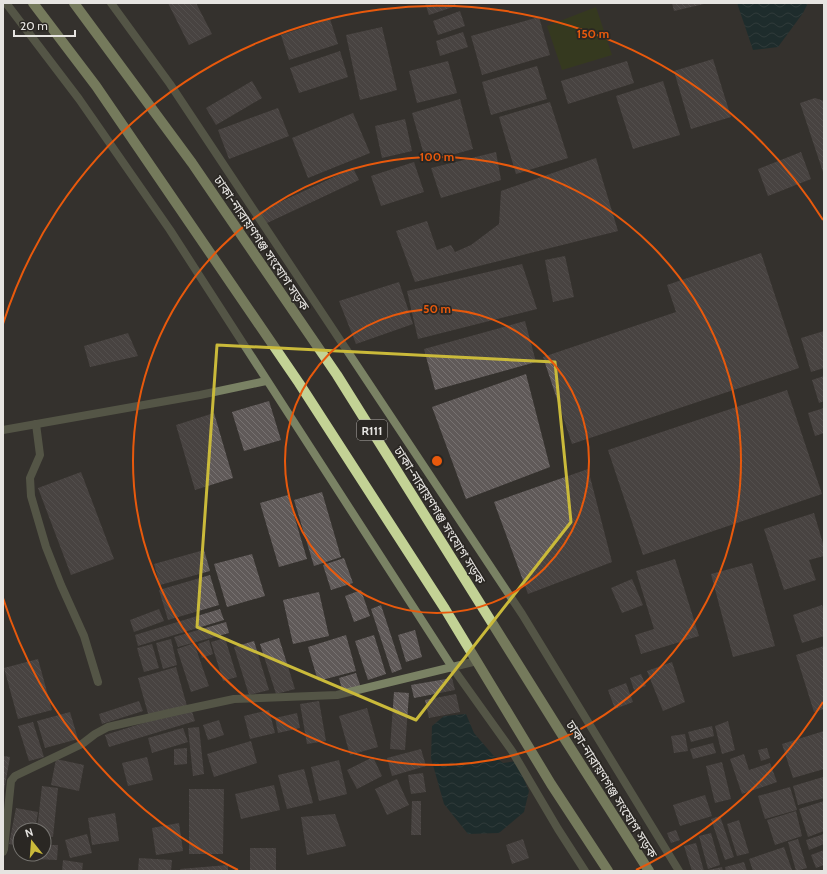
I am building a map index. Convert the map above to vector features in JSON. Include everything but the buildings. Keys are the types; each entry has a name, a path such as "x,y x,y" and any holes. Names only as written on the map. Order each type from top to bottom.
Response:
{"main road":[{"name":"R111","path":"33,3 96,86 299,383 445,609 551,784 608,871"},
{"name":"ঢাকা-নারায়ণগঞ্জ সংযোগ সড়ক","path":"74,3 192,163 333,369 649,871"}],"street":[{"path":"6,3 88,112 170,230 266,381 452,667 512,751 558,829 585,871"},
{"path":"111,3 170,84 522,614 680,871"},
{"path":"3,430 266,381"},
{"path":"36,424 40,455 30,478 31,496 46,547 84,636 98,682"},
{"path":"3,852 12,781 14,776 82,744 95,734 108,727 234,699 337,695 476,661"}],"highlighted area":[{"path":"217,345 555,362 571,522 416,720 197,627"}],"green space":[{"path":"596,7 612,55 562,70 547,26"}],"water":[{"path":"737,3 808,3 803,13 778,47 753,50"},
{"path":"466,714 474,733 493,755 503,763 516,761 529,791 524,812 499,833 468,834 444,804 431,758 432,726 444,716"}]}
